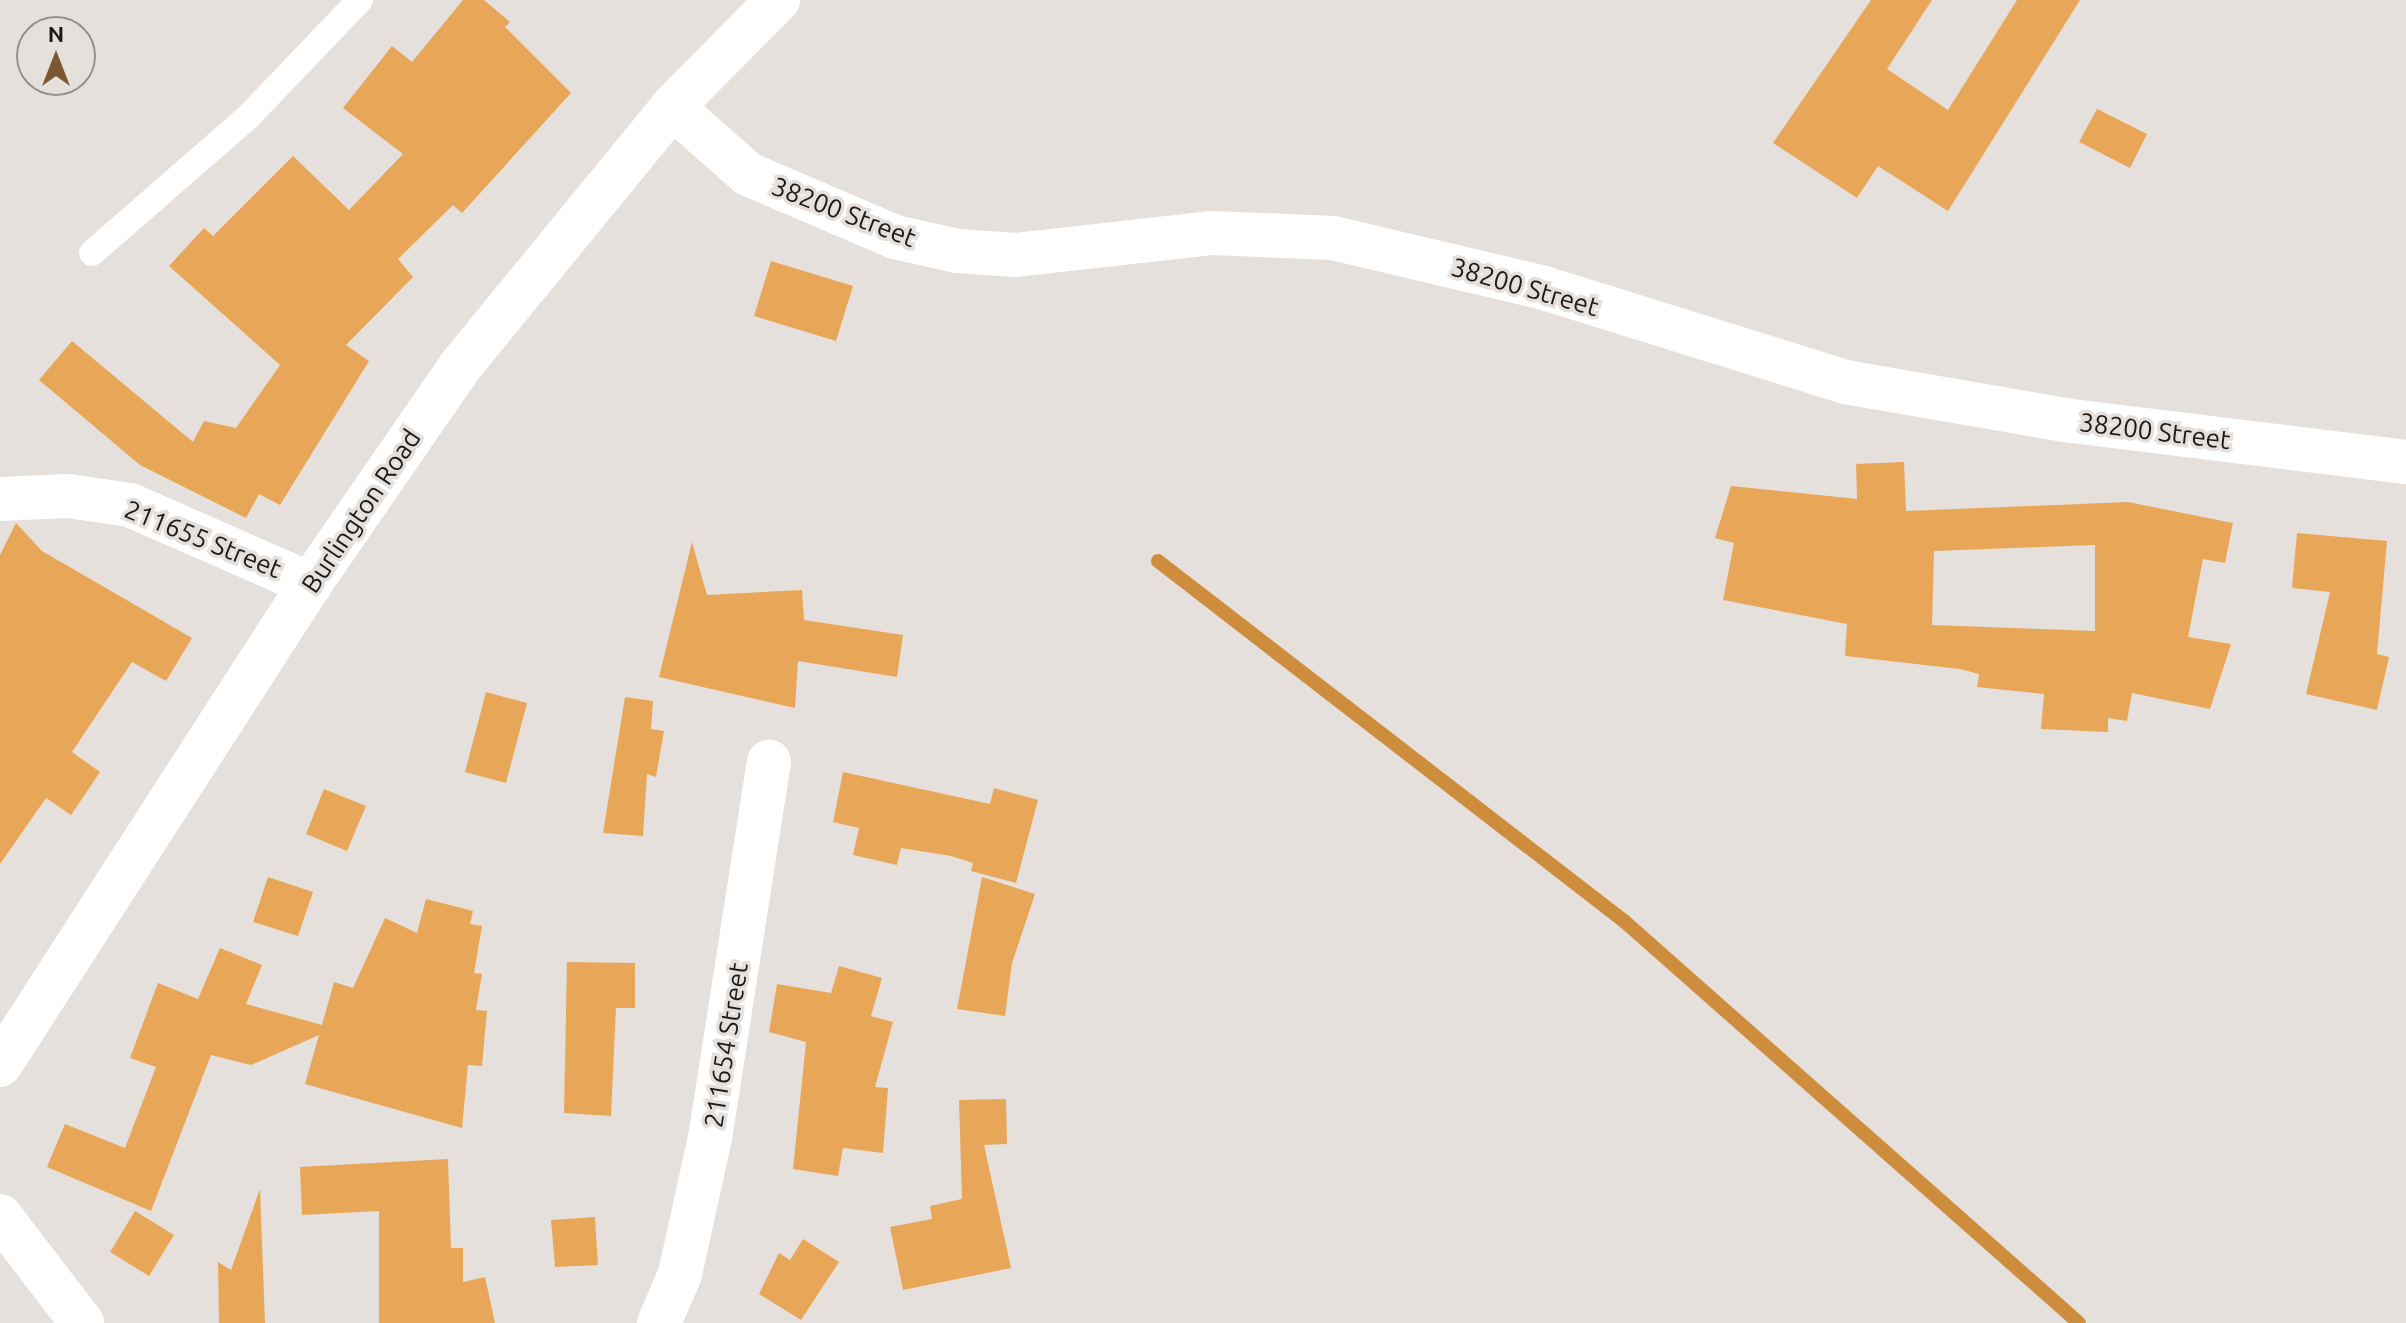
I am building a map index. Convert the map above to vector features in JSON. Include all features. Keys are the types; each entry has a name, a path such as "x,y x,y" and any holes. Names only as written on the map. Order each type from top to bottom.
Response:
{"street":[{"name":"Burlington Road","path":"0,1065 310,584 462,364 672,107 778,0"},
{"name":"38200 Street","path":"672,107 748,174 895,237 957,251 1016,255 1211,233 1333,238 1544,288 1704,344 1845,382 2064,420 2406,462"},
{"name":"211655 Street","path":"0,499 68,496 130,505 310,584"},
{"name":"211654 Street","path":"659,1323 680,1274 710,1138 769,762"},
{"path":"0,1216 82,1323"}],"lane":[{"path":"92,253 249,116 360,0"}],"building":[{"path":"463,0 484,0 510,22 505,27 571,93 462,213 453,205 398,259 413,277 346,345 369,361 280,505 259,494 246,518 140,465 39,380 72,341 193,442 204,421 236,428 280,365 169,266 204,228 213,236 293,156 349,210 403,154 343,108 392,46 412,62"},
{"path":"1871,0 1932,0 1887,69 1948,110 2017,0 2080,0 1948,211 1878,166 1857,198 1773,143"},
{"path":"2097,109 2147,134 2130,168 2079,142"},
{"path":"771,261 853,286 836,341 754,316"},
{"path":"1904,462 1906,511 2128,502 2233,523 2225,563 2203,559 2188,637 2231,644 2210,709 2132,693 2127,721 2108,718 2108,732 2041,729 2044,694 1977,687 1979,674 1960,669 1845,656 1847,624 1723,600 1734,543 1715,538 1731,486 1857,499 1856,464","holes":["2095,545 2095,631 1932,625 1934,551"]},
{"path":"16,523 42,551 192,638 166,681 132,662 72,752 100,772 71,815 46,798 0,864 0,555"},
{"path":"2297,533 2387,541 2377,654 2389,657 2377,710 2306,694 2330,592 2292,588"},
{"path":"692,542 707,595 802,590 804,620 903,635 897,677 798,661 795,708 659,677"},
{"path":"486,692 527,703 506,783 465,772"},
{"path":"625,697 653,701 651,729 664,731 656,777 647,774 643,836 603,833"},
{"path":"843,772 990,804 994,788 1038,800 1016,883 971,871 973,863 951,856 901,848 897,865 853,855 859,828 833,822"},
{"path":"324,789 366,806 347,851 306,834"},
{"path":"268,877 313,892 298,936 253,922"},
{"path":"982,877 1035,894 1012,963 1005,1016 957,1009"},
{"path":"426,899 473,911 470,924 482,926 474,973 482,974 476,1010 487,1011 482,1066 468,1065 462,1128 305,1084 319,1035 251,1065 211,1055 151,1211 47,1167 65,1124 125,1148 156,1067 130,1058 158,983 198,999 220,948 262,965 246,1004 322,1025 334,982 353,988 385,918 417,933"},
{"path":"567,962 635,963 635,1008 616,1008 611,1116 564,1113"},
{"path":"839,966 882,978 871,1016 893,1022 875,1087 888,1088 883,1153 843,1148 838,1176 793,1169 806,1042 769,1032 777,984 831,993"},
{"path":"1006,1099 1007,1144 984,1145 1011,1268 903,1290 890,1227 932,1219 930,1206 962,1199 959,1100"},
{"path":"448,1159 451,1248 463,1248 463,1282 485,1277 495,1323 379,1323 379,1211 302,1215 300,1167"},
{"path":"260,1189 265,1323 219,1323 218,1262 231,1270"},
{"path":"135,1211 174,1235 149,1276 110,1252"},
{"path":"595,1217 598,1265 555,1267 551,1220"},
{"path":"803,1239 839,1262 801,1320 759,1294 779,1253 790,1260"}],"waterway":[{"path":"1158,561 1624,921 2079,1323"}]}
